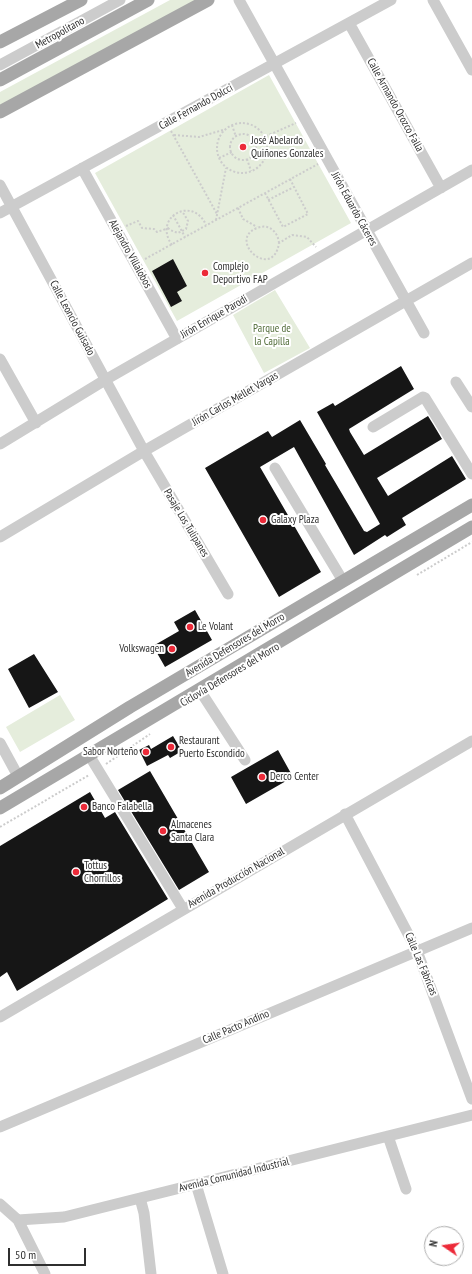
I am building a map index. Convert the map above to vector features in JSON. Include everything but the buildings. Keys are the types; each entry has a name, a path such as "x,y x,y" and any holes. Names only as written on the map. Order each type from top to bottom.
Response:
{"main road":[{"path":"0,42 81,0"},
{"path":"0,80 148,0"},
{"path":"0,112 208,0"},
{"name":"Avenida Defensores del Morro","path":"0,788 130,707 472,505"},
{"name":"Avenida Defensores del Morro","path":"0,808 472,527"},
{"path":"407,543 417,559"}],"street":[{"name":"Metropolitano","path":"0,65 120,0"},
{"name":"Jirón Eduardo Cáceres","path":"239,0 424,333"},
{"name":"Calle Fernando Dolcci","path":"0,213 391,0"},
{"path":"433,0 471,66"},
{"name":"Calle Armando Orozco Falla","path":"349,23 441,188"},
{"name":"Alejandro Villalobos","path":"82,168 177,339"},
{"name":"Jirón Enrique Parodi","path":"0,444 105,380 472,170"},
{"name":"Calle Leoncio Guisado","path":"0,185 13,206 144,451"},
{"name":"Jirón Carlos Mellet Vargas","path":"0,537 144,451 472,263"},
{"path":"0,359 36,423"},
{"path":"456,382 472,407"},
{"path":"374,427 423,397 472,474"},
{"name":"Pasaje Los Tulipanes","path":"144,451 228,594"},
{"path":"275,468 343,581"},
{"path":"199,689 245,760"},
{"name":"Avenida Producción Nacional","path":"0,1017 472,740"},
{"path":"0,743 3,754 18,776"},
{"path":"89,755 183,909"},
{"name":"Calle Las Fábricas","path":"345,814 418,951 472,1099"},
{"name":"Calle Pacto Andino","path":"0,1127 472,928"},
{"name":"Avenida Comunidad Industrial","path":"18,1220 64,1217 472,1115"},
{"path":"388,1136 406,1189"},
{"path":"196,1184 223,1274"},
{"path":"140,1198 144,1213 151,1274"},
{"path":"0,1204 18,1220 45,1274"}],"path":[{"path":"254,141 264,138 299,121"},
{"path":"174,135 199,137 224,130 232,125 240,123 252,125 264,138 267,150 259,166 251,171 237,173 226,168 219,158 216,146 224,130"},
{"path":"232,125 236,137"},
{"path":"169,127 217,214"},
{"path":"246,135 254,141 255,152 247,159 240,159 232,152 231,142 236,137 246,135"},
{"path":"219,158 232,152"},
{"path":"247,159 251,171"},
{"path":"140,262 322,162"},
{"path":"216,220 226,168"},
{"path":"265,193 283,227 308,214 290,179"},
{"path":"268,200 294,187"},
{"path":"238,208 242,219 258,227"},
{"path":"172,245 166,235 167,225 173,215 180,212 196,213 204,220 206,226"},
{"path":"167,228 174,232 186,229 188,221 184,214 180,212"},
{"path":"173,215 185,237"},
{"path":"122,228 138,221 142,228 154,229 158,232 167,228"},
{"path":"263,226 273,230 279,238 279,243 276,252 268,258 258,258 254,256 248,248 247,243 250,233 258,227 263,226"},
{"path":"279,243 292,235 302,235 311,240 316,247 309,251"},
{"path":"410,578 472,542"},
{"path":"0,827 98,770 150,733"}],"green space":[{"path":"170,0 197,0 0,108 0,92"},
{"path":"269,75 351,223 177,321 95,173"},
{"name":"Parque de la Capilla","path":"275,290 310,348 264,373 233,315"},
{"path":"60,695 75,720 20,752 6,727"}],"place":[{"name":"José Abelardo Quiñones Gonzales","path":"243,147"},
{"name":"Complejo Deportivo FAP","path":"205,273"},
{"name":"Galaxy Plaza","path":"263,520"},
{"name":"Le Volant","path":"190,627"},
{"name":"Volkswagen","path":"172,649"},
{"name":"Restaurant Puerto Escondido","path":"171,747"},
{"name":"Sabor Norteño","path":"146,752"},
{"name":"Derco Center","path":"262,777"},
{"name":"Banco Falabella","path":"84,807"},
{"name":"Almacenes Santa Clara","path":"163,831"},
{"name":"Tottus Chorrillos","path":"76,872"}]}
